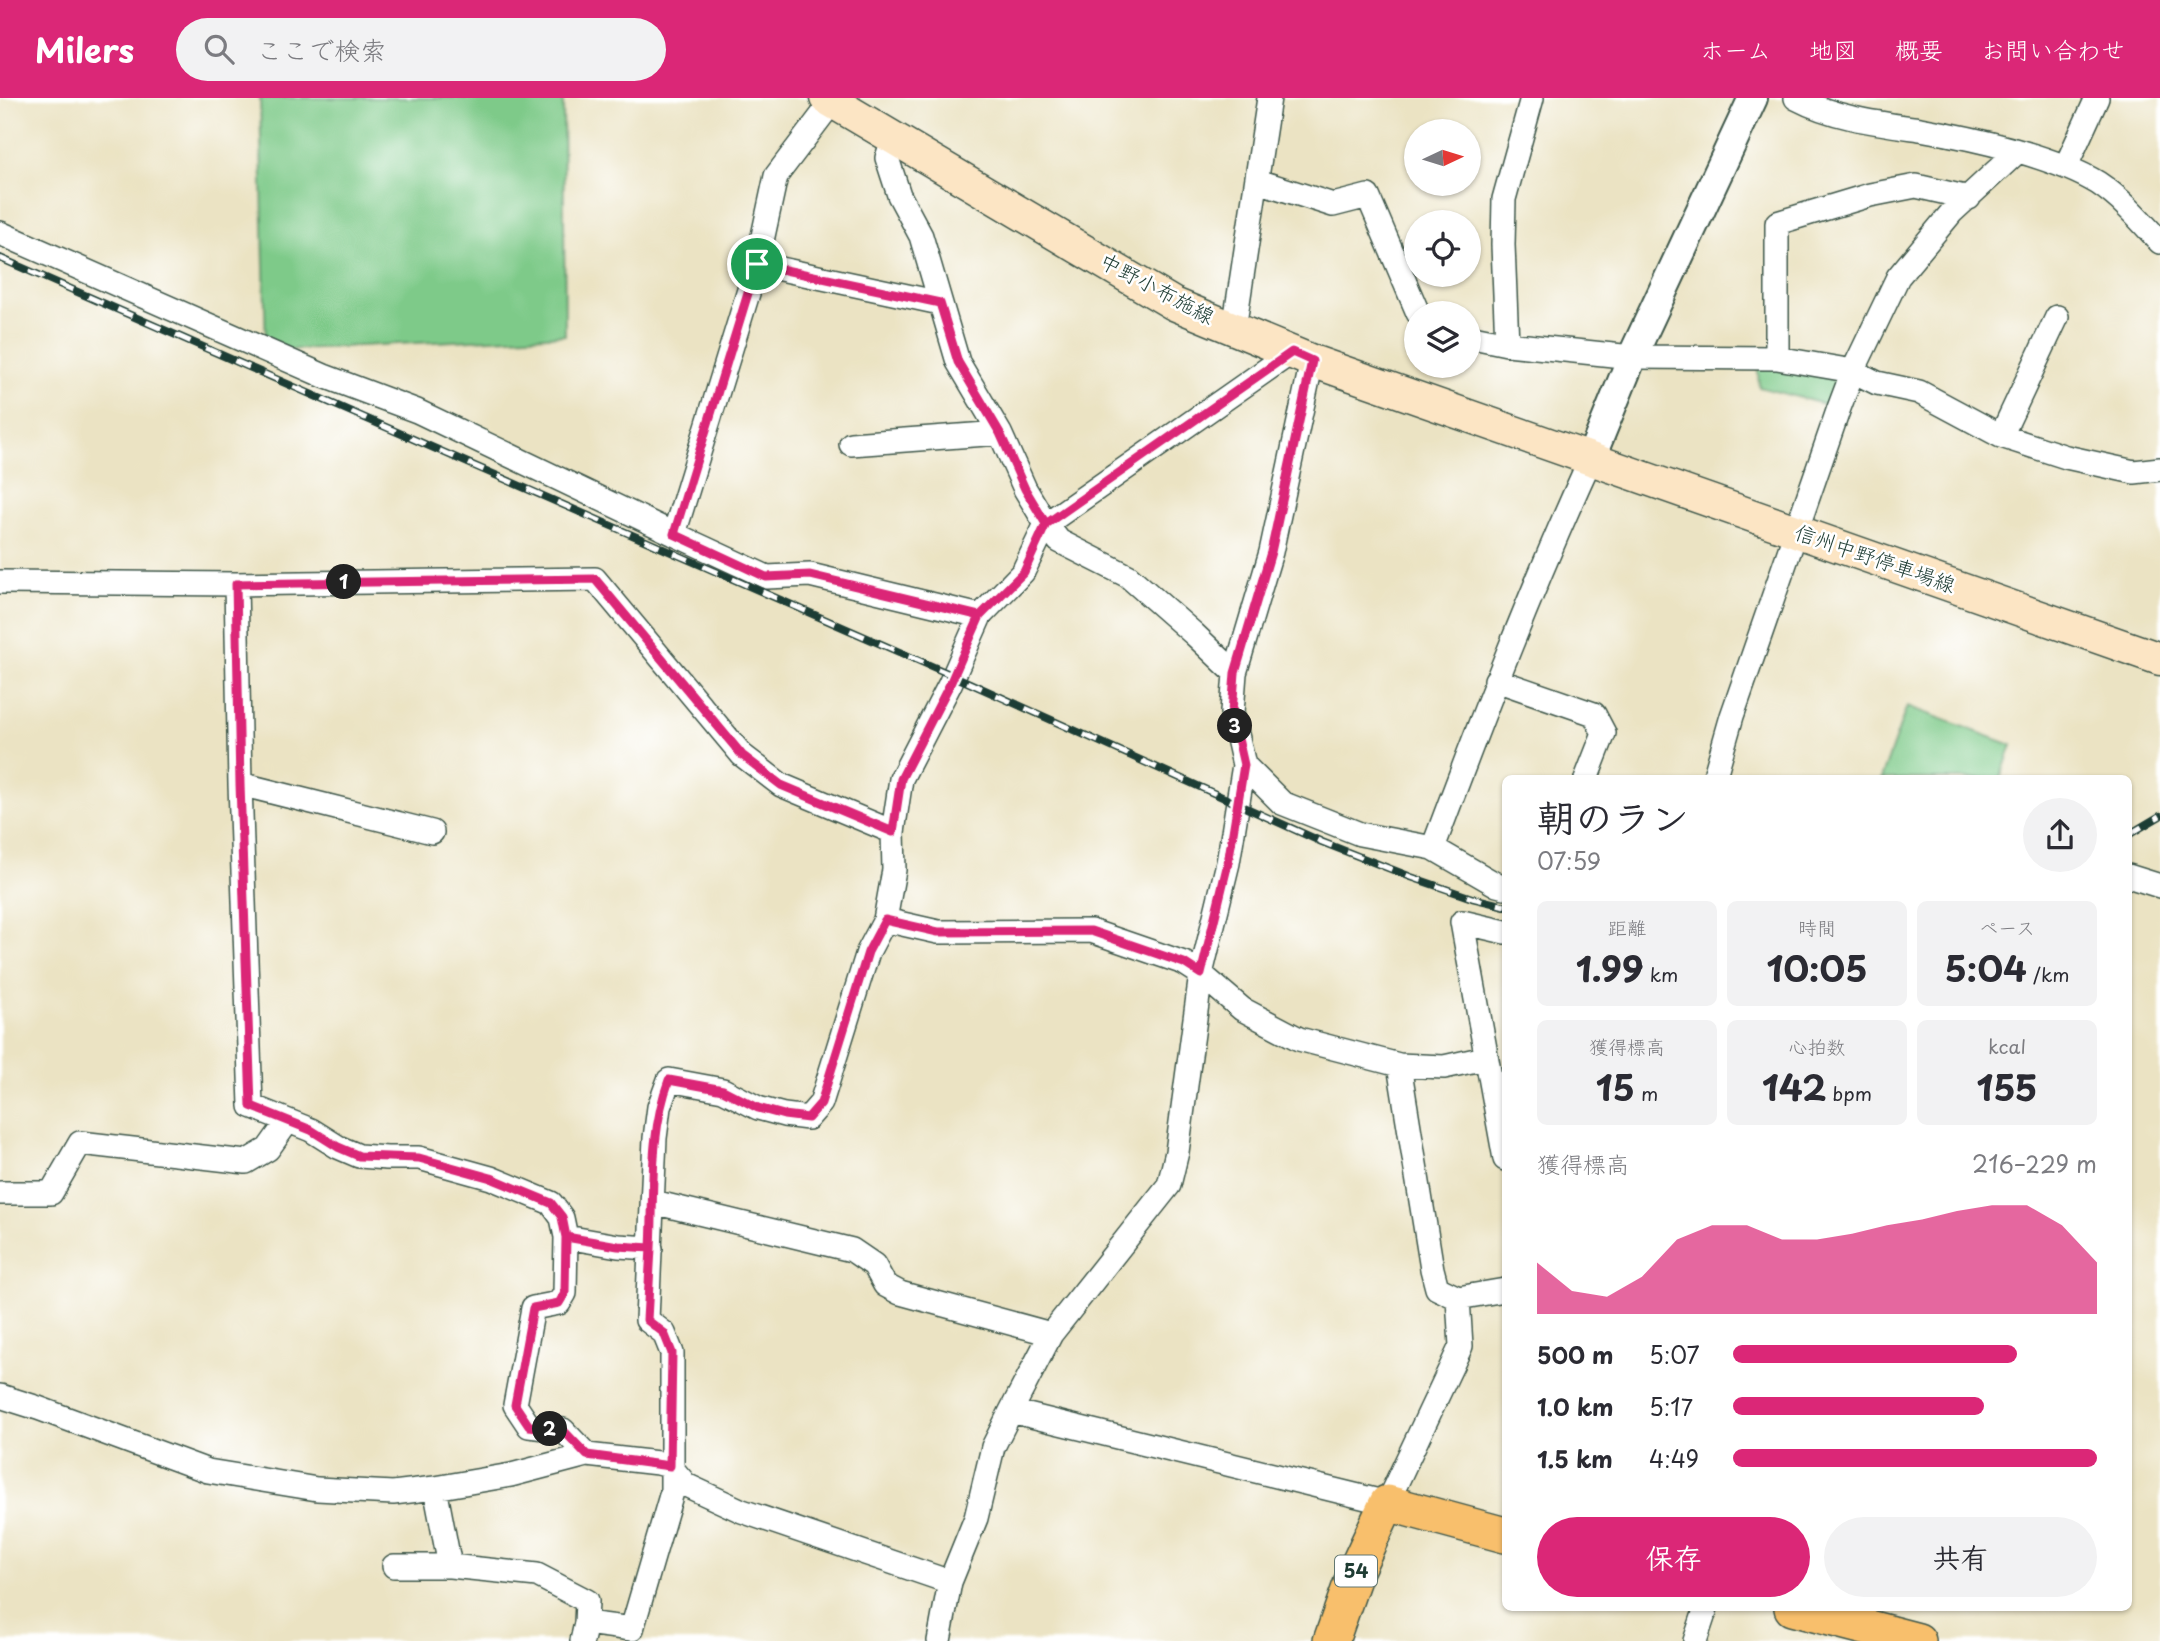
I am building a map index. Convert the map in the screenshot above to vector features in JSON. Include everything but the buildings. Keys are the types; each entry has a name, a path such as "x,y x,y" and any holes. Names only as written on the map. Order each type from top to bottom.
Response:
{"main road":[{"name":"中野小布施線","path":"829,100 1174,304 1302,357 1590,460"},
{"name":"信州中野停車場線","path":"1590,460 2160,659"},
{"path":"1387,1503 1502,1534"},
{"name":"54","path":"1331,1641 1356,1570 1387,1503"},
{"path":"1800,1611 1866,1635 1918,1641"}],"street":[{"path":"1234,329 1269,98"},
{"path":"1507,344 1504,199 1532,98"},
{"path":"1433,848 1546,557 1590,460 1632,357 1753,98"},
{"path":"1796,98 1848,118 1936,132 2066,166 2099,184 2127,205 2160,242"},
{"path":"2066,166 2097,98"},
{"path":"674,534 757,264 776,176 829,100"},
{"path":"893,139 887,158 899,195 921,236 958,362 1000,433 1025,489 1046,524 1059,541 1128,576 1235,673"},
{"path":"1715,775 1731,716 1853,372 1898,277 1952,212 2017,152"},
{"path":"1258,181 1333,205 1368,196 1413,301"},
{"path":"1777,358 1777,223 1870,195 1916,186 1969,198"},
{"path":"0,233 324,376 417,411 766,577 810,575 980,616"},
{"path":"757,264 940,303"},
{"path":"2000,436 2057,317"},
{"path":"1481,339 1507,344 1632,357 1777,358 1853,372 1877,383 1919,392 2000,436 2066,457 2134,472 2160,469"},
{"path":"394,1566 450,1566 537,1575 587,1601 584,1632 632,1629 672,1492 672,1353 664,1333 647,1320 655,1138 659,1107 669,1080 723,1090 758,1108 808,1118 821,1103 868,952 885,920 894,870 893,832 901,779 950,684 980,616 1024,572 1046,524 1302,357"},
{"path":"939,1641 950,1583 976,1518 993,1447 1011,1411 1051,1334 1169,1185 1177,1152 1201,974 1228,863 1244,765 1232,712 1235,673 1271,552 1302,357"},
{"path":"851,444 1000,433"},
{"path":"0,582 236,584 595,579 742,755 781,785 893,832"},
{"path":"236,584 251,1106 311,1130 359,1156 419,1158 491,1178 551,1203 562,1217 566,1237 565,1293 559,1303 533,1308 515,1405 529,1426 563,1430 587,1455"},
{"path":"1496,680 1594,714 1604,733 1588,775"},
{"path":"1244,765 1282,803 1360,834 1433,848 1502,886"},
{"path":"240,784 432,832"},
{"path":"2132,877 2160,886"},
{"path":"885,920 938,932 1091,931 1184,963 1242,1009 1299,1039 1399,1065 1444,1067 1485,1058"},
{"path":"1502,931 1462,922 1502,1144"},
{"path":"1399,1065 1437,1288 1458,1298 1502,1291"},
{"path":"0,1193 51,1193 79,1143 246,1162 268,1149 288,1121"},
{"path":"653,1202 852,1250 874,1265 885,1285 900,1293 1051,1334"},
{"path":"566,1237 618,1246 651,1248"},
{"path":"1011,1411 1387,1503 1461,1346 1458,1298"},
{"path":"0,1396 208,1471 317,1489 393,1493 436,1488 512,1475 587,1455 670,1466 686,1486 742,1511 950,1583"},
{"path":"436,1488 450,1566"},
{"path":"1695,1641 1705,1611"}],"green space":[{"path":"260,98 563,98 565,335 266,351"},
{"path":"1757,357 1853,371 1839,408 1759,387"},
{"path":"1907,706 2012,745 2001,775 1882,775"}],"railway":[{"path":"0,258 954,676 1322,842 1411,877 1502,905"},
{"path":"2132,833 2160,816"}],"route":[{"path":"757,264 674,534 766,577 810,575 980,616 1024,572 1046,524 1292,352 1312,361 1271,552 1235,673 1232,712 1244,765 1228,863 1201,974 1184,963 1091,931 938,932 885,920 868,952 821,1103 808,1118 758,1108 723,1090 669,1080 659,1107 655,1138 651,1248 618,1246 566,1237 565,1293 559,1303 533,1308 515,1405 529,1426 563,1430 587,1455 670,1466 672,1353 664,1333 647,1320 651,1248 618,1246 566,1237 562,1217 551,1203 491,1178 419,1158 359,1156 311,1130 251,1106 236,584 595,579 742,755 781,785 893,832 901,779 950,684 980,616 1024,572 1046,524 1025,489 1000,433 958,362 940,303 757,264"}]}
